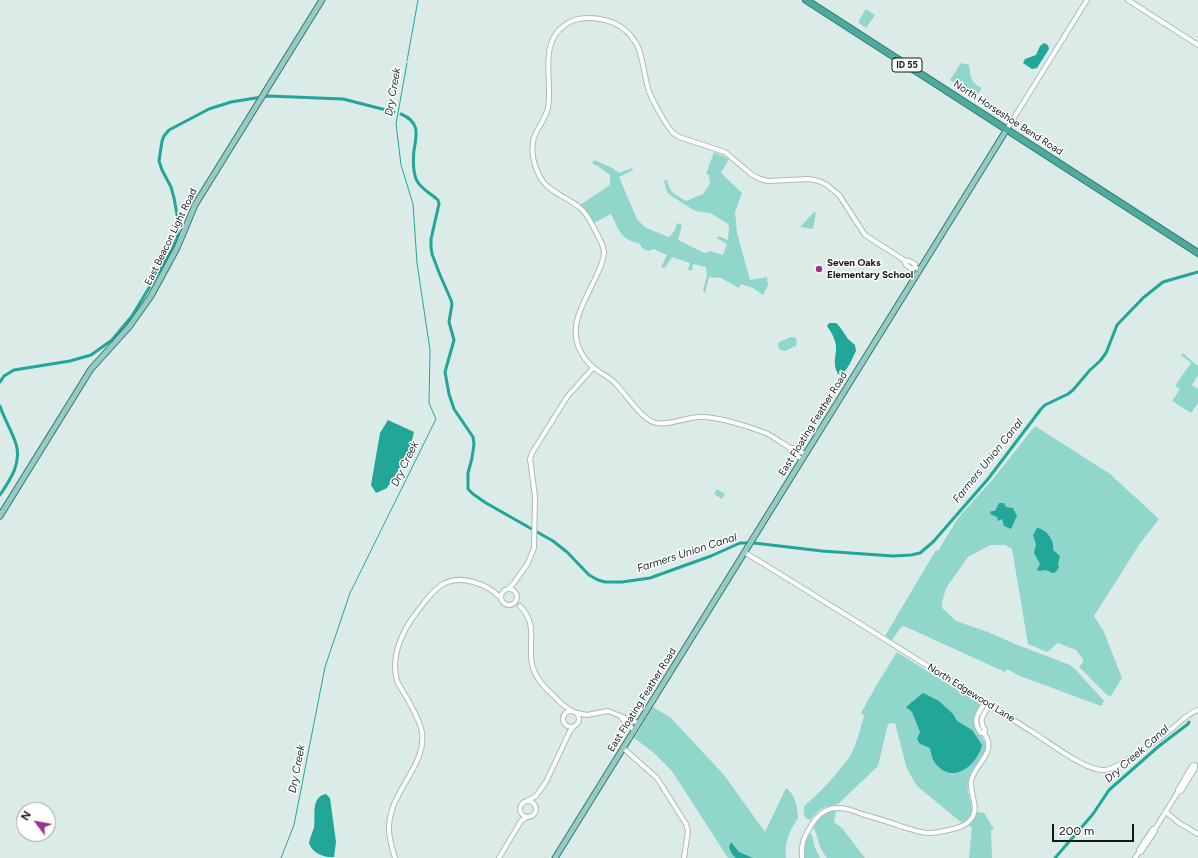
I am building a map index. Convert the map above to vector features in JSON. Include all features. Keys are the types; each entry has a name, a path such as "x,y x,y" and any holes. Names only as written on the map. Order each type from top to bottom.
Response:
{"highway":[{"name":"North Horseshoe Bend Road","path":"806,0 1198,253"}],"main road":[{"name":"East Beacon Light Road","path":"0,516 91,369 129,327 151,296 177,248 195,205 322,0"},
{"name":"East Floating Feather Road","path":"555,858 752,540 917,268 1007,129"}],"street":[{"name":"East Floating Feather Road","path":"1007,129 1087,0"},
{"path":"1128,0 1198,46"},
{"path":"803,456 794,448 790,448 768,434 716,418 700,417 664,423 654,423 646,418 614,382 593,368 586,361 578,348 576,329 579,313 602,262 604,253 602,243 583,210 550,189 543,182 537,171 532,151 534,136 548,109 549,50 553,38 565,24 576,20 596,18 611,22 625,30 633,38 639,48 648,89 673,133 679,137 725,152 753,176 760,179 768,181 809,179 819,181 827,185 839,195 865,235 904,260 915,264 917,268"},
{"path":"496,593 509,588 532,558 535,531 535,496 530,459 532,453 567,397 593,368"},
{"name":"North Edgewood Lane","path":"745,551 984,703 1094,769 1103,770 1117,766 1166,734 1188,715 1198,710"},
{"path":"395,858 389,834 392,810 398,795 419,758 422,742 421,728 397,681 395,674 402,635 431,594 443,584 459,579 477,583 496,593 505,604 512,604 518,607 520,606"},
{"path":"514,583 517,599 532,630 531,658 536,675 546,689 563,706 577,713 587,715 608,711 638,723"},
{"path":"509,588 516,591"},
{"path":"501,598 504,590"},
{"path":"512,604 517,599"},
{"path":"984,703 978,712 976,720 977,727 981,733 984,732"},
{"path":"563,706 563,720 566,725 568,736"},
{"path":"802,858 802,841 810,827 821,814 829,809 847,809 916,831 929,833 940,832 966,825 971,819 975,809 970,785 971,780 989,748 989,742 984,732 985,730 981,725 981,719 989,706"},
{"path":"564,715 571,710"},
{"path":"577,713 579,722"},
{"path":"521,821 520,806 527,800 536,796 546,782 570,731 587,715"},
{"path":"621,716 624,721 634,730"},
{"path":"566,725 574,726"},
{"path":"623,748 657,778 686,824 688,831 684,858"},
{"path":"1135,858 1178,792 1181,791 1195,768 1198,760"},
{"path":"499,858 521,821 534,814 536,810 536,796"},
{"path":"527,800 536,806"},
{"path":"1166,812 1179,823 1198,834"},
{"path":"521,813 527,817"}],"shaded area":[{"path":"866,9 875,15 866,28 858,22"},
{"path":"1044,43 1048,45 1049,49 1037,68 1032,69 1023,63 1025,59 1036,55 1040,46"},
{"path":"961,63 969,65 973,81 982,88 976,97 950,80"},
{"path":"714,152 729,159 721,173 742,193 735,212 737,233 750,280 767,277 768,285 763,295 753,288 741,284 739,288 721,278 709,277 705,293 703,291 707,276 706,267 693,264 692,271 688,270 690,263 672,257 665,268 661,267 667,255 654,249 648,251 642,248 639,243 628,240 618,229 611,214 594,223 580,205 610,185 610,175 592,163 594,160 612,168 619,173 632,168 633,170 619,177 637,219 646,228 669,237 675,230 677,223 682,225 678,240 704,253 710,251 723,255 727,244 717,238 718,236 728,240 729,227 727,223 710,213 695,211 670,195 667,192 664,181 667,180 671,191 686,201 703,194 710,184 709,175 706,174"},
{"path":"814,212 816,213 813,229 800,227"},
{"path":"829,323 836,323 848,339 855,345 856,351 851,362 847,369 841,374 838,374 835,368 836,344 827,326"},
{"path":"794,337 797,340 796,346 785,351 780,350 778,346 779,342"},
{"path":"1183,353 1198,366 1198,375 1192,385 1198,389 1198,403 1191,413 1172,401 1180,389 1175,386 1191,363 1181,355"},
{"path":"388,420 414,432 409,454 387,488 376,493 371,485 380,433"},
{"path":"1035,426 1110,474 1159,519 1139,545 1094,616 1104,632 1122,678 1111,696 1107,695 1079,667 1083,662 1083,659 1076,650 1058,643 1047,652 1028,644 1012,549 1005,545 990,545 968,557 946,588 942,608 956,621 988,632 1070,665 1104,701 1101,706 1020,676 1007,669 1005,672 904,626 901,627 892,640 885,636 936,550 938,551 958,518 993,479"},
{"path":"717,489 725,494 722,499 714,494"},
{"path":"999,503 1004,503 1006,507 1013,508 1017,516 1011,529 1004,526 1002,519 998,521 997,517 990,514 991,511 995,511"},
{"path":"1037,528 1044,530 1047,533 1053,542 1053,550 1060,556 1058,564 1059,567 1056,572 1052,573 1046,570 1037,570 1040,564 1034,553 1036,544 1033,535"},
{"path":"897,652 980,704 975,714 975,725 984,740 986,749 969,777 968,791 972,808 970,818 962,823 917,786 907,769 895,723 888,724 878,766 838,804 824,807 810,820 806,818 804,814 804,806 840,769 850,756 864,716 861,713"},
{"path":"923,693 939,701 953,714 957,721 972,730 982,745 977,757 967,768 954,773 941,769 934,761 930,748 920,744 917,739 920,732 912,712 906,707"},
{"path":"653,707 671,718 724,775 765,832 786,788 792,794 797,809 798,818 788,836 786,858 728,858 672,771 653,752 634,738"},
{"path":"326,794 330,798 336,842 334,857 326,857 319,854 313,850 309,843 314,828 316,803 321,796"},
{"path":"836,810 834,822 842,828 865,858 827,858 822,851 813,828 822,816 828,812"},
{"path":"979,812 984,813 994,829 991,830 992,858 969,858 972,828 969,825"},
{"path":"810,833 820,858 805,858 805,842"},
{"path":"731,842 739,852 753,858 736,858 732,854 729,847"}],"waterway":[{"name":"Dry Creek","path":"407,61 418,0"},
{"name":"Dry Creek","path":"281,858 294,825 325,667 350,593 436,419 429,403 430,350 417,263 413,204 401,165 396,124 407,63"},
{"name":"Farmers Union Canal","path":"0,382 4,376 14,370 70,361 91,355 112,340 132,316 172,250 178,235 178,220 174,198 171,187 159,161 162,141 169,130 209,109 231,102 268,96 343,99 394,112"},
{"name":"Farmers Union Canal","path":"401,114 407,117 416,129 413,161 416,179 423,188 438,200 439,204 431,239 431,247 432,254 452,304 449,322 454,340 445,372 449,394 454,409 473,437 474,444 468,473 468,489 486,503 553,541 567,552 589,575 605,582 622,582 650,578 711,556 740,543 893,556 920,553 933,542 988,479 1041,409 1045,405 1073,390 1100,361 1106,353 1117,325 1143,298 1163,282 1198,272"},
{"name":"Farmers Union Canal","path":"0,406 16,444 17,451 14,471 0,495"},
{"name":"Dry Creek Canal","path":"1055,858 1093,814 1109,790 1189,722"}],"place":[{"name":"Seven Oaks Elementary School","path":"819,269"}]}
